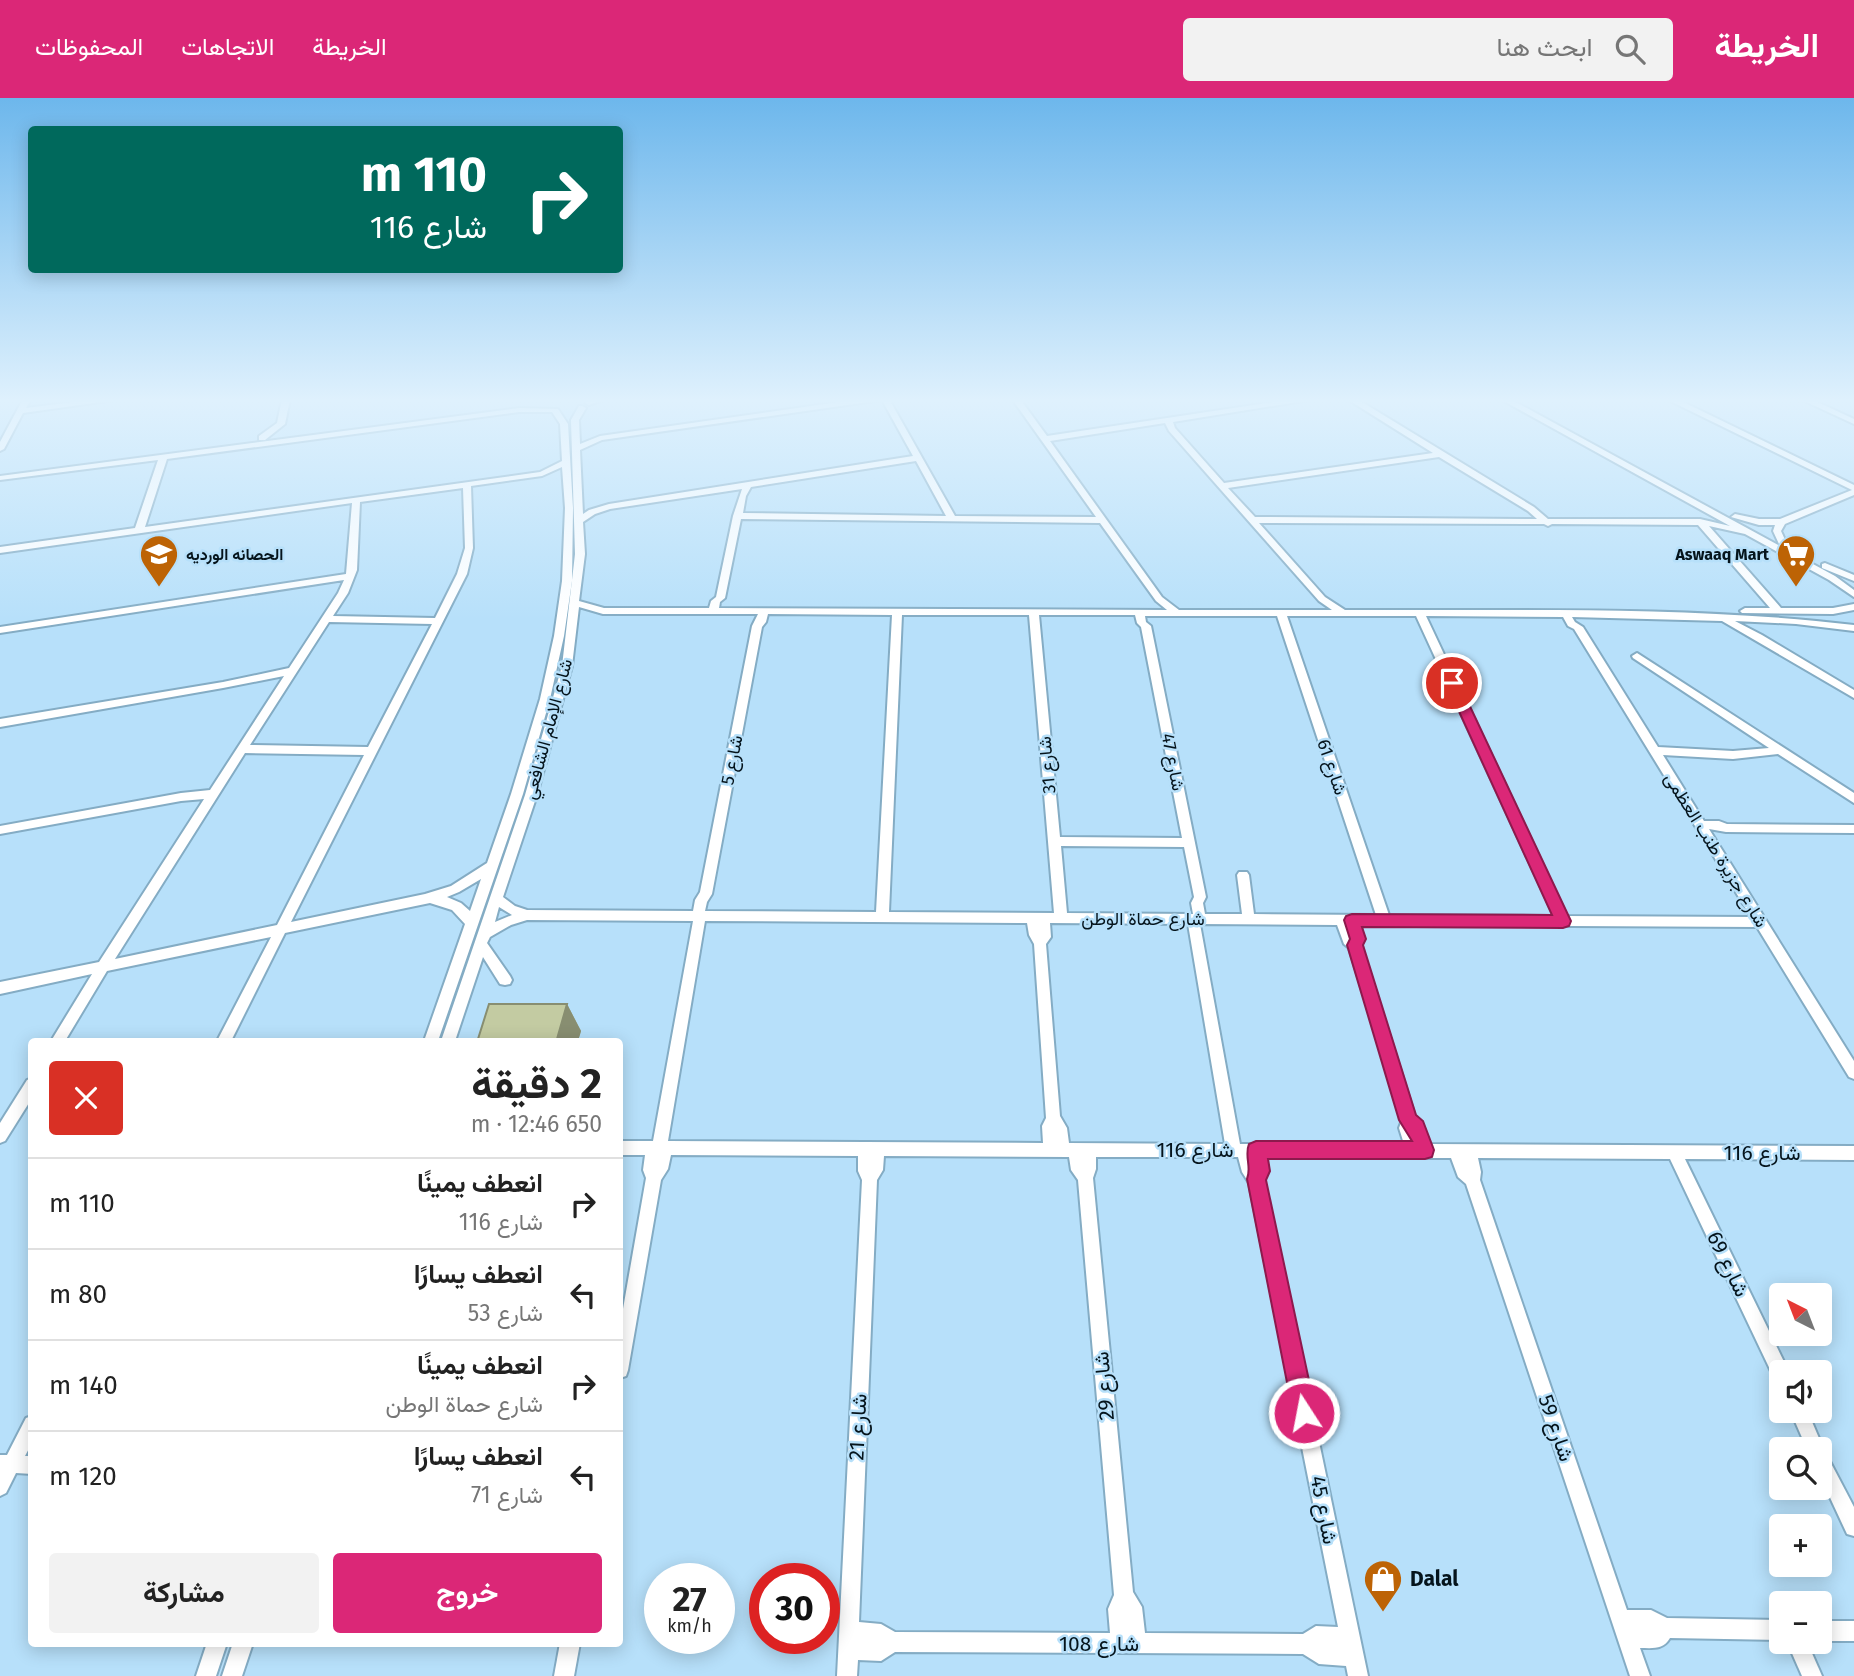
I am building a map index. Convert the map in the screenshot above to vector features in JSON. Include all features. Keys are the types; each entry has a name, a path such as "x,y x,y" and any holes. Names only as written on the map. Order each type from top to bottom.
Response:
{"street":[{"path":"139,531 158,473"},
{"name":"شارع الإمام الشافعي","path":"432,1038 536,733 559,636 569,555 566,473"},
{"name":"شارع الإمام الشافعي","path":"449,1038 551,733 577,603 580,520 577,473"},
{"path":"580,520 592,512 609,507 839,473"},
{"path":"927,473 953,518"},
{"path":"1069,473 1159,599 1177,613"},
{"path":"1211,473 1322,599 1343,613"},
{"path":"1224,487 1316,473"},
{"path":"1471,473 1531,509 1548,523"},
{"path":"1638,473 1800,560 1854,594"},
{"path":"1653,473 1854,578"},
{"path":"1818,473 1854,491"},
{"path":"0,550 542,474 566,478"},
{"path":"226,1038 463,574 468,557 467,484"},
{"path":"717,611 723,601 720,598 742,489"},
{"path":"1735,517 1759,522 1781,522 1854,491"},
{"path":"60,1038 351,576 356,500"},
{"path":"578,502 609,507"},
{"path":"1700,522 1704,516 1703,508"},
{"path":"737,518 1101,518"},
{"path":"1254,522 1700,522 1747,532"},
{"path":"1700,522 1777,611"},
{"path":"1781,522 1777,531 1782,542"},
{"path":"1776,556 1800,560"},
{"path":"0,631 351,576"},
{"path":"1159,599 1160,613"},
{"path":"1322,599 1326,613"},
{"path":"577,603 603,611 1633,614 1757,619 1854,628"},
{"path":"1633,614 1676,611 1833,611 1854,607"},
{"path":"574,623 603,611"},
{"name":"شارع 5","path":"623,1353 654,1177 661,1169 659,1148 702,916 710,899 706,894 757,626 761,622 760,611"},
{"path":"882,918 897,612"},
{"name":"شارع 31","path":"1034,612 1061,918"},
{"name":"شارع 47","path":"1143,613 1142,623 1146,626 1200,897 1197,903 1245,1150"},
{"name":"شارع 61","path":"1281,613 1384,920"},
{"path":"1420,614 1563,921"},
{"name":"شارع جزيرة طنب العظمى","path":"1570,614 1573,625 1578,627 1854,1073"},
{"path":"1720,618 1759,637 1854,695"},
{"path":"326,619 437,621"},
{"path":"1757,619 1752,625 1759,637"},
{"path":"1637,656 1854,799"},
{"path":"0,723 290,674"},
{"path":"242,749 372,751"},
{"path":"1656,754 1675,757 1679,754 1766,753 1779,750"},
{"path":"0,830 181,797 212,794"},
{"path":"1703,829 1722,832 1726,828 1854,829"},
{"path":"1054,841 1189,843"},
{"path":"0,988 426,899 455,889 492,866"},
{"path":"1242,875 1250,920"},
{"path":"426,899 450,902 461,908 472,925"},
{"name":"شارع حماة الوطن","path":"496,899 527,915"},
{"name":"شارع حماة الوطن","path":"483,939 507,921 527,915 1760,922"},
{"path":"1038,918 1035,935 1041,943 1053,1118 1049,1126 1069,1149"},
{"path":"1347,920 1349,940 1355,945 1409,1120 1406,1128 1419,1150"},
{"path":"483,939 505,980"},
{"path":"0,1136 28,1090"},
{"name":"شارع 116","path":"623,1148 1854,1153"},
{"name":"شارع 21","path":"847,1676 870,1178 876,1170 871,1149"},
{"name":"شارع 29","path":"1069,1149 1078,1170 1085,1177 1124,1595 1118,1609 1128,1644"},
{"name":"شارع 45","path":"1245,1150 1249,1172 1256,1179 1354,1657"},
{"name":"شارع 59","path":"1462,1151 1463,1172 1472,1180 1640,1676"},
{"name":"شارع 69","path":"1674,1152 1774,1360"},
{"path":"0,1487 6,1464 28,1430"},
{"path":"6,1464 28,1465"},
{"path":"1832,1482 1854,1527"},
{"path":"1621,1620 1651,1620 1665,1628 1769,1630"},
{"path":"1628,1639 1659,1638 1665,1628"},
{"path":"1832,1631 1854,1631"},
{"name":"شارع 108","path":"849,1641 881,1651 892,1642 1306,1644 1319,1654 1354,1657"},
{"path":"206,1676 216,1647"},
{"path":"232,1676 242,1647"},
{"path":"564,1676 569,1647"},
{"path":"1802,1654 1812,1676"}],"building":[{"path":"489,1004 567,1004 557,1038 478,1038"}],"place":[{"name":"الحصانه الورديه","path":"159,588"},
{"name":"Aswaaq Mart","path":"1796,588"},
{"name":"Dalal","path":"1383,1613"}],"route":[{"path":"1304,1413 1256,1179 1260,1174 1256,1150 1425,1150 1416,1127 1409,1120 1355,945 1358,939 1352,920 1563,921 1452,683"}]}
